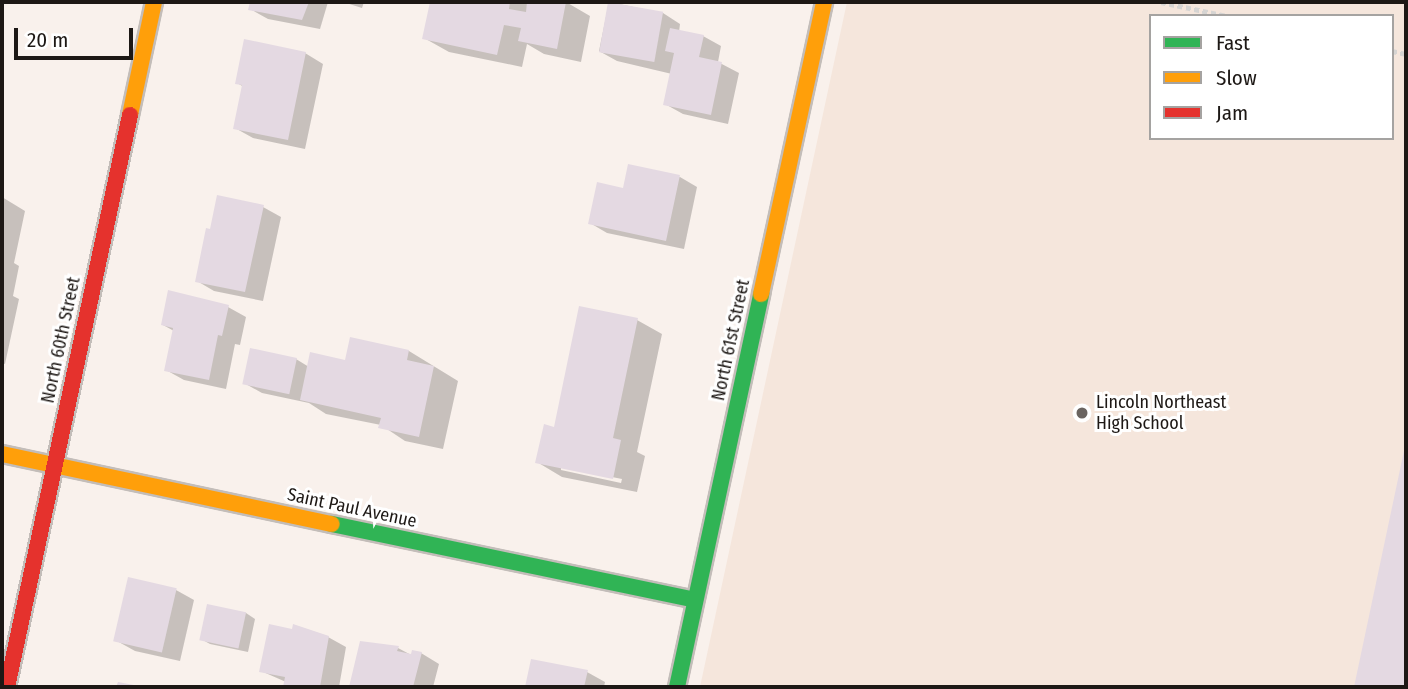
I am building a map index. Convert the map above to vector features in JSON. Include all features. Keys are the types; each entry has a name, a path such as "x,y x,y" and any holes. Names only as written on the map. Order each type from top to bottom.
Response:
{"street":[{"name":"North 60th Street","path":"7,687 153,2"},
{"name":"North 61st Street","path":"677,687 824,2"},
{"name":"Saint Paul Avenue","path":"2,454 695,600"}],"path":[{"path":"1161,2 1218,14"}],"shaded area":[{"name":"Lincoln Northeast High School","path":"847,2 1406,2 1406,687 700,687"}],"building":[{"path":"250,2 309,2 302,20 248,10"},
{"path":"430,2 510,2 509,9 526,12 527,2 566,2 557,49 518,41 521,28 504,25 497,55 422,39"},
{"path":"608,2 663,12 654,62 599,52"},
{"path":"670,28 704,35 699,57 722,62 711,115 663,105 674,53 665,51"},
{"path":"244,39 306,52 288,140 233,129 242,85 235,84"},
{"path":"628,164 680,175 666,241 588,224 597,182 623,188"},
{"path":"217,195 264,205 245,292 195,282 206,228 210,229"},
{"path":"168,290 229,305 222,336 218,335 209,380 164,371 173,328 161,325"},
{"path":"579,306 638,318 613,438 621,440 613,479 535,463 544,424 554,427"},
{"path":"350,337 409,350 407,360 434,366 419,437 378,428 381,418 300,400 310,352 345,360"},
{"path":"250,348 297,358 289,394 242,384"},
{"path":"1405,446 1406,687 1354,687"},
{"path":"128,577 177,588 162,653 113,641"},
{"path":"207,604 246,612 238,649 199,640"},
{"path":"269,624 292,629 293,624 329,636 320,687 283,687 285,677 259,672"},
{"path":"360,641 399,646 397,651 411,654 412,650 422,652 413,687 349,687"},
{"path":"531,659 588,670 584,687 525,687"},
{"path":"118,682 139,686 139,687 116,687"}],"traffic: fast":[{"path":"677,687 761,294"},
{"path":"332,524 695,600"}],"traffic: slow":[{"path":"130,115 154,2"},
{"path":"761,294 824,2"},
{"path":"2,454 332,524"}],"traffic: jam":[{"path":"7,687 130,115"}],"place":[{"name":"Lincoln Northeast High School","path":"1082,413"}]}
